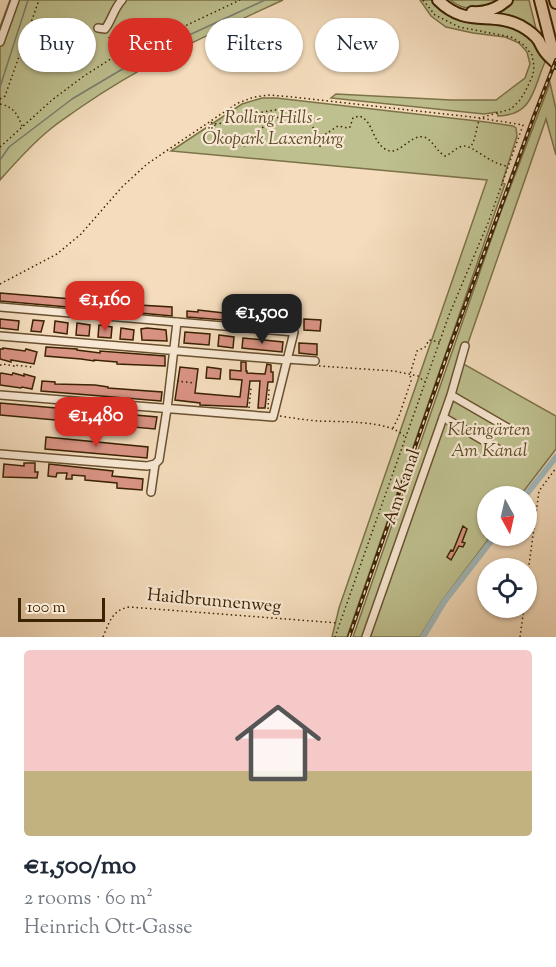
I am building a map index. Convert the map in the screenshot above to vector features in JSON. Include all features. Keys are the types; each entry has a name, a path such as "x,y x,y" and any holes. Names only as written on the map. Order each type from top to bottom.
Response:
{"highway":[{"path":"438,0 461,16 505,21 521,26 538,40 544,52 556,63"},
{"path":"445,0 458,9 478,13 489,11 507,0"},
{"path":"540,0 556,63"}],"street":[{"path":"0,42 15,0"},
{"path":"102,29 123,0"},
{"path":"0,307 294,332 269,417 0,395"},
{"path":"0,454 147,466 155,464 159,460 167,409 177,322"},
{"path":"0,336 315,363"},
{"name":"Am Kanal","path":"366,637 451,395 465,346"},
{"path":"451,395 508,428"},
{"path":"443,417 503,452"},
{"path":"151,492 155,464"}],"path":[{"path":"0,99 5,96 39,0"},
{"path":"193,22 240,0"},
{"path":"423,0 435,15 459,27 511,37 524,45 532,55 533,75 520,100 511,109 480,118 476,127 475,140 470,147"},
{"path":"102,29 108,36"},
{"path":"0,147 52,100 108,61"},
{"path":"0,284 57,254 81,234 128,180 147,164 238,103 254,97 264,95 480,118 523,125 425,382 335,637"},
{"path":"0,104 4,104 15,112 22,127"},
{"path":"213,125 240,123 257,113 280,109 289,110 307,121 321,137 320,147"},
{"path":"210,121 238,144 245,146 251,143 265,125 283,116 296,114"},
{"path":"321,137 338,126 350,129 353,118 362,116 368,122 378,142 386,149 394,150 411,139 423,137 429,139 445,156"},
{"path":"445,156 460,147 470,147 493,162 509,166"},
{"path":"444,160 445,156"},
{"path":"392,428 396,424 405,401 417,351 425,347 429,340 440,342"},
{"path":"315,363 410,374 418,376 425,382"},
{"path":"0,365 32,367"},
{"path":"170,380 194,383"},
{"path":"248,415 251,388"},
{"path":"269,389 269,417 357,422 392,428 401,432 405,437"},
{"path":"530,558 538,491 556,468"},
{"name":"Haidbrunnenweg","path":"103,637 113,615 129,607 339,623"},
{"path":"520,637 523,618"}],"green space":[{"path":"10,0 283,0 244,18 205,18 205,37 193,43 193,18 108,18 108,72 137,72 52,128 0,180 0,27"},
{"path":"420,0 433,0 524,32 538,46 545,62 526,105 519,111 498,116 497,112 484,114 331,98 336,94 496,100 525,78 530,64 527,52 519,43 505,37 446,27 431,16"},
{"path":"450,0 503,0 470,9"},
{"path":"512,0 529,0 538,37 490,14"},
{"name":"Kleingärten Am Kanal","path":"550,83 556,109 556,155 546,119 468,343 464,344 458,361 556,416 556,449 528,486 477,486 477,546 483,546 442,601 420,637 353,637 500,214"},
{"name":"Rolling Hills - Ökopark Laxenburg","path":"262,98 486,122 516,128 517,136 502,183 505,184 347,637 332,637 339,608 487,180 171,151 242,104"}],"building":[{"path":"0,293 136,305 135,313 0,301"},
{"path":"139,305 172,307 172,316 140,313"},
{"path":"198,310 233,314 236,316 236,321 187,317 187,311 198,312"},
{"path":"0,319 19,321 18,330 0,328"},
{"path":"304,319 321,320 320,331 304,330"},
{"path":"33,320 44,321 41,332 31,331"},
{"path":"55,321 68,323 67,334 54,332"},
{"path":"77,323 90,325 89,336 76,335"},
{"path":"99,325 112,327 111,338 98,337"},
{"path":"121,328 134,330 133,340 120,339"},
{"path":"141,329 166,330 167,341 142,340"},
{"path":"185,332 210,334 209,345 184,343"},
{"path":"219,335 234,337 233,348 218,346"},
{"path":"243,338 283,342 282,352 242,348"},
{"path":"299,343 317,344 317,355 299,353"},
{"path":"46,347 100,353 100,351 165,356 165,366 117,364 117,362 45,356"},
{"path":"0,349 37,352 34,364 0,359"},
{"path":"241,362 246,362 247,373 265,374 267,364 271,365 273,382 268,382 265,408 258,408 260,381 250,381 247,407 200,405 200,403 175,400 180,367 198,369 195,393 240,397 242,380 230,379 230,370 241,371"},
{"path":"207,367 221,369 220,379 206,378"},
{"path":"1,373 35,377 32,389 0,385"},
{"path":"42,381 55,382 55,384 95,385 162,392 161,401 41,391"},
{"path":"0,403 157,417 155,429 0,415"},
{"path":"46,437 148,447 147,458 45,449"},
{"path":"24,463 35,463 37,478 3,477 4,464 24,466"},
{"path":"49,464 113,471 112,476 143,479 142,490 117,488 117,483 85,480 85,476 72,475 72,479 66,479 67,473 57,473 56,477 48,476"},
{"path":"463,526 467,529 462,542 465,543 463,547 459,546 451,560 447,557 451,550 453,551"}],"waterway":[{"path":"0,87 28,0"},
{"path":"0,160 9,147 72,99 146,55 265,0"},
{"path":"533,486 556,457"},
{"path":"423,637 444,602 487,546"}],"railway":[{"path":"349,637 447,355 556,60"}]}
